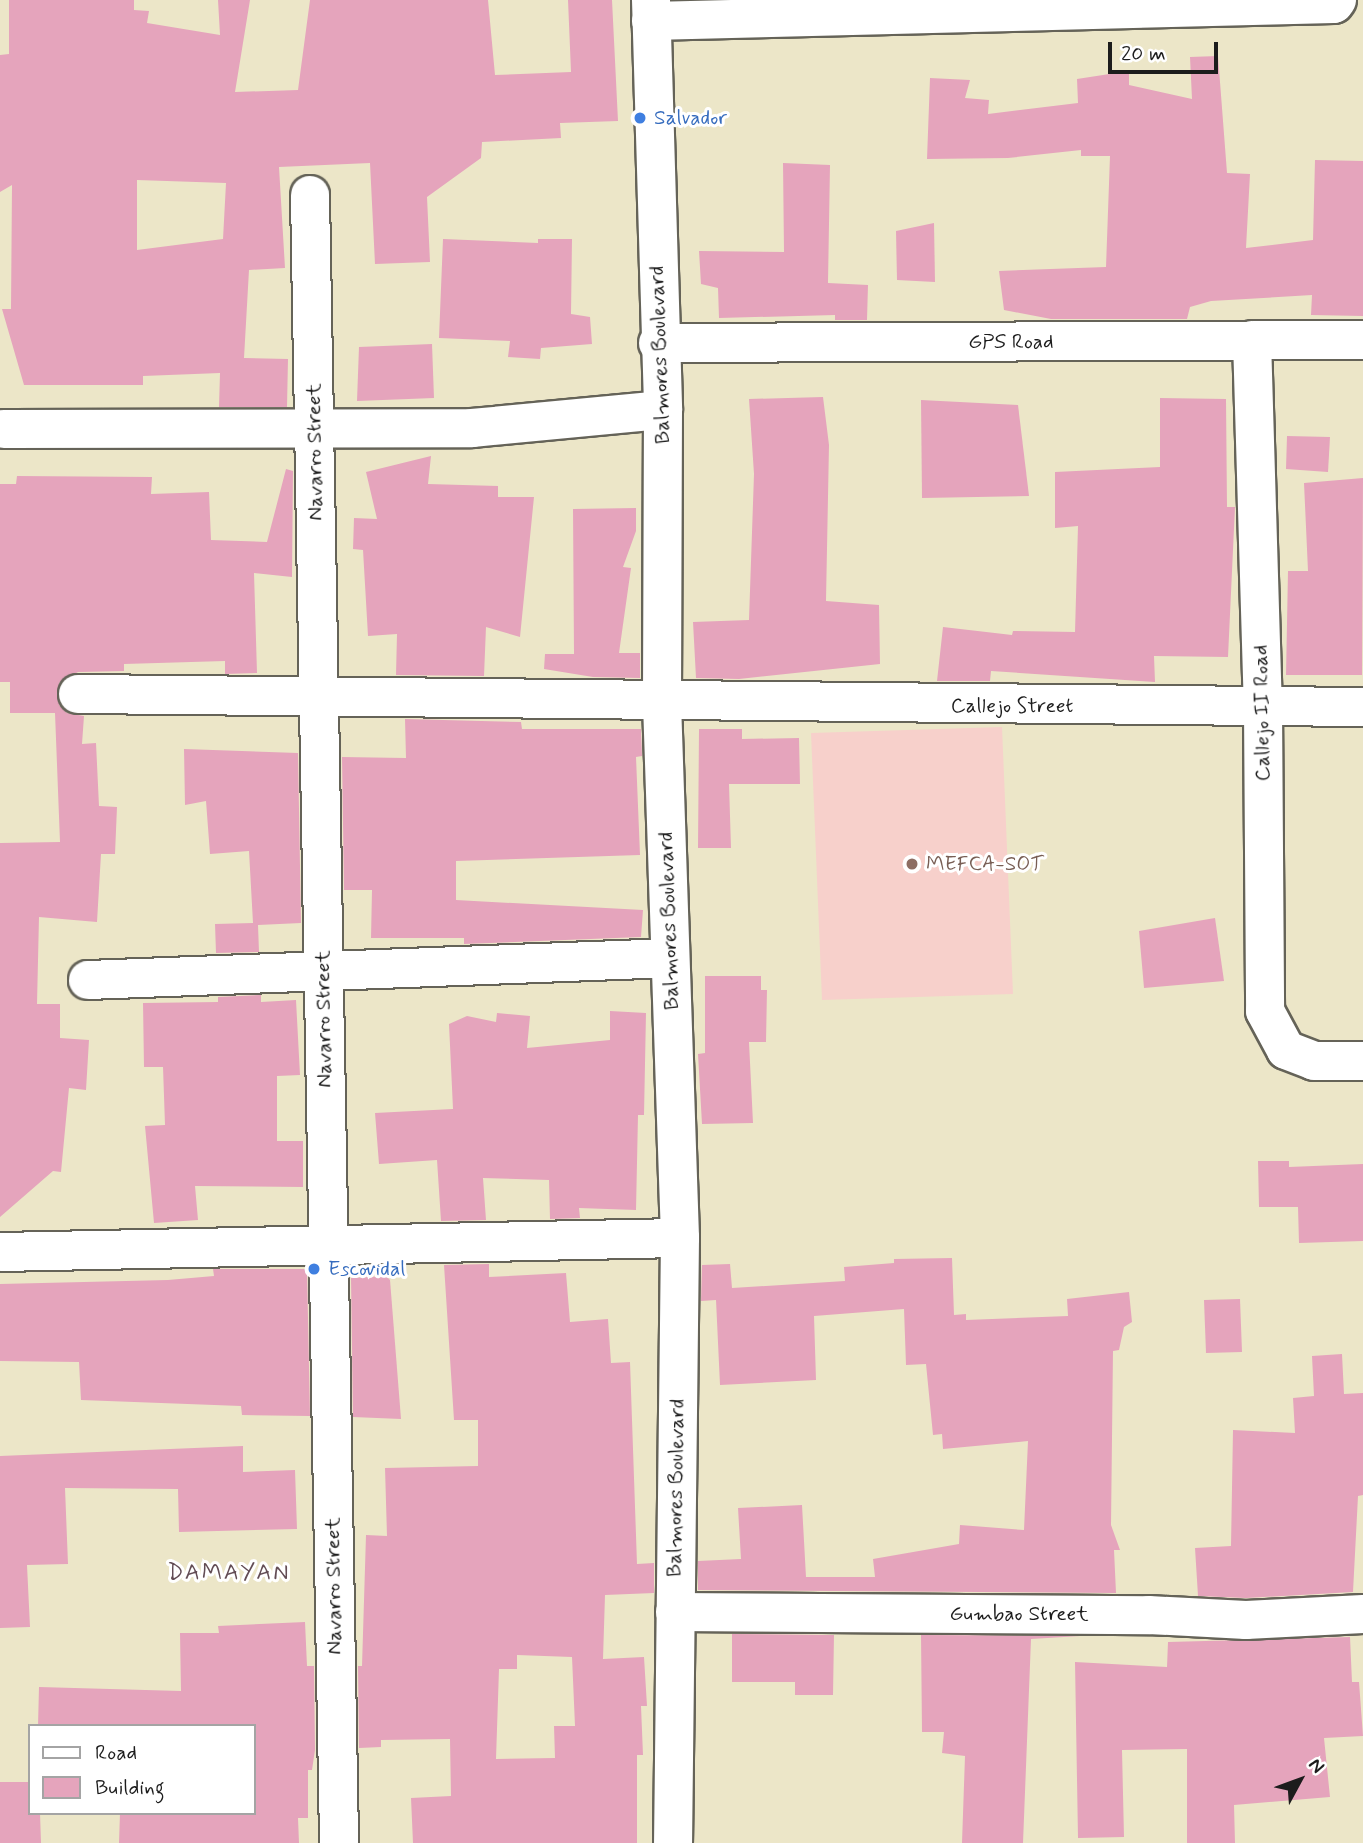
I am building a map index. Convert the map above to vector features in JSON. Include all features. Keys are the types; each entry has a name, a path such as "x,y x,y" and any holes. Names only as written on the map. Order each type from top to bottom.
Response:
{"street":[{"path":"651,10 1335,4 1337,0"},
{"name":"Balmores Boulevard","path":"651,10 658,343 663,410 662,703 680,1238 673,1843"},
{"name":"Navarro Street","path":"310,195 339,1843"},
{"name":"Callejo II Road","path":"1252,340 1263,708 1265,1011 1286,1050 1314,1061 1363,1061"},
{"name":"GPS Road","path":"658,343 1363,340"},
{"path":"4,429 472,428 663,410"},
{"name":"Callejo Street","path":"78,694 319,695 662,703 1363,707"},
{"path":"88,980 324,968 670,958"},
{"path":"0,1252 680,1238"},
{"name":"Gumbao Street","path":"675,1612 1149,1615 1246,1620 1363,1614"}],"shaded area":[{"name":"MEFCA-SOT","path":"1002,727 1013,994 822,1000 811,733"}],"building":[{"path":"9,0 134,0 134,10 149,11 147,23 220,35 218,0 250,0 235,92 298,90 310,0 488,0 495,75 571,72 568,0 612,0 618,121 560,123 561,138 482,142 481,158 427,197 430,262 375,264 370,163 279,167 285,268 249,270 244,358 288,359 287,407 219,407 220,373 143,376 143,385 24,385 2,309 11,309 12,185 0,192 0,55 9,54","holes":["137,180 226,183 223,239 137,250"]},
{"path":"1218,56 1227,173 1250,174 1246,248 1313,240 1315,160 1363,161 1363,316 1311,315 1312,295 1211,301 1190,307 1187,319 1051,319 1004,310 999,271 1106,267 1110,156 1081,156 1081,150 1008,158 927,159 930,78 970,80 965,98 989,100 988,114 1078,103 1077,79 1129,71 1129,85 1192,99 1190,57"},
{"path":"783,163 830,165 828,283 868,285 867,320 835,320 835,315 719,318 718,288 701,284 699,251 784,252"},
{"path":"934,223 935,282 897,280 896,231"},
{"path":"443,239 538,243 538,239 572,239 571,314 590,317 592,344 541,348 540,359 508,357 510,341 439,338"},
{"path":"432,344 434,398 357,401 359,347"},
{"path":"823,397 829,445 826,601 879,605 880,664 739,679 696,678 693,622 749,620 754,474 749,399"},
{"path":"1160,398 1226,399 1227,507 1235,507 1228,657 1154,656 1155,682 991,671 990,681 937,681 943,627 1012,635 1013,631 1075,632 1078,526 1055,528 1055,472 1160,467"},
{"path":"921,400 1018,405 1029,496 922,498"},
{"path":"1287,436 1330,437 1328,472 1286,469"},
{"path":"431,456 428,484 498,486 498,497 534,497 520,637 486,627 484,676 396,675 397,634 368,636 363,550 353,549 354,518 377,519 366,472"},
{"path":"286,469 293,471 292,577 254,573 257,673 225,674 225,661 124,664 124,671 78,672 59,683 59,705 67,713 84,716 82,744 96,743 99,806 117,807 115,854 101,854 97,922 39,917 37,1004 60,1004 60,1038 89,1040 86,1090 69,1088 61,1172 53,1171 0,1217 0,843 60,842 55,713 10,713 10,682 0,682 0,484 16,484 17,476 152,477 151,494 209,492 211,540 267,542"},
{"path":"1363,478 1362,675 1286,675 1288,571 1308,571 1304,483"},
{"path":"636,508 636,531 623,567 631,568 619,653 640,653 640,678 593,677 544,669 545,654 574,654 573,509"},
{"path":"405,719 521,722 522,729 641,729 642,756 636,757 640,855 456,861 456,900 643,910 641,937 464,944 464,938 371,938 372,890 344,890 342,757 406,758"},
{"path":"699,729 742,729 742,739 799,738 800,784 729,784 731,848 698,848"},
{"path":"184,749 298,753 301,923 258,925 259,952 216,953 215,924 253,923 249,851 210,854 206,801 185,805"},
{"path":"1215,918 1224,981 1144,988 1139,931"},
{"path":"705,976 761,976 761,990 767,990 766,1042 749,1042 753,1123 702,1124 698,1054 705,1053"},
{"path":"261,995 261,1002 296,1000 300,1075 277,1076 277,1141 303,1141 303,1187 195,1186 198,1220 154,1223 145,1126 165,1125 163,1067 144,1067 143,1003 218,1002 218,997"},
{"path":"610,1011 646,1013 644,1115 638,1115 636,1210 579,1208 580,1218 550,1219 549,1180 483,1178 486,1220 441,1221 437,1160 379,1164 375,1113 453,1109 449,1024 467,1016 496,1022 497,1013 530,1016 527,1048 610,1040"},
{"path":"1258,1161 1289,1161 1289,1167 1363,1164 1363,1241 1299,1243 1298,1207 1259,1207"},
{"path":"952,1258 954,1315 966,1314 966,1320 1068,1316 1067,1299 1129,1292 1132,1322 1124,1327 1119,1350 1113,1351 1111,1525 1120,1550 1114,1550 1116,1593 698,1590 698,1561 741,1559 738,1508 802,1505 806,1577 875,1577 873,1559 959,1544 960,1525 1024,1530 1028,1441 943,1449 942,1434 933,1435 926,1364 906,1365 904,1309 814,1316 816,1380 720,1385 716,1300 701,1301 702,1265 730,1264 732,1288 845,1281 844,1267 894,1263 894,1259"},
{"path":"489,1264 489,1277 566,1273 570,1322 608,1319 611,1363 630,1362 637,1564 654,1563 654,1593 605,1595 603,1659 644,1657 647,1706 641,1706 643,1755 637,1755 637,1843 413,1843 411,1798 451,1796 450,1739 381,1740 381,1747 359,1748 358,1666 362,1666 366,1535 387,1536 385,1468 478,1466 478,1420 454,1420 444,1265","holes":["517,1655 572,1657 575,1726 554,1726 555,1758 496,1759 499,1669 517,1669"]},
{"path":"213,1269 307,1269 310,1416 242,1415 241,1406 81,1400 79,1362 0,1361 0,1284 168,1280 214,1276"},
{"path":"386,1276 390,1280 401,1419 353,1417 351,1278"},
{"path":"1240,1299 1242,1352 1206,1353 1204,1300"},
{"path":"1342,1354 1344,1394 1363,1393 1363,1495 1358,1496 1353,1592 1246,1598 1198,1596 1195,1548 1231,1546 1233,1430 1295,1433 1293,1398 1314,1396 1312,1356"},
{"path":"243,1446 243,1472 295,1470 297,1529 179,1532 178,1489 65,1488 68,1564 27,1565 30,1627 0,1628 0,1456"},
{"path":"305,1622 307,1666 314,1666 315,1750 312,1770 308,1770 308,1818 298,1818 299,1843 119,1843 120,1815 256,1815 256,1724 38,1724 39,1687 181,1691 180,1633 219,1633 218,1626"},
{"path":"732,1634 834,1635 833,1695 795,1695 795,1682 732,1682"},
{"path":"921,1635 1080,1636 1031,1639 1023,1843 962,1843 965,1756 942,1753 944,1732 922,1732"},
{"path":"1350,1637 1352,1682 1359,1682 1363,1736 1324,1738 1330,1797 1234,1805 1235,1843 1187,1843 1187,1749 1122,1750 1124,1837 1078,1838 1075,1662 1167,1667 1168,1642"},
{"path":"0,1782 28,1782 28,1815 40,1815 41,1843 0,1843"}],"place":[{"name":"Salvador","path":"640,118"},
{"name":"MEFCA-SOT","path":"912,864"},
{"name":"Escovidal","path":"314,1269"}],"district":[{"name":"DAMAYAN","path":"229,1573"}]}
